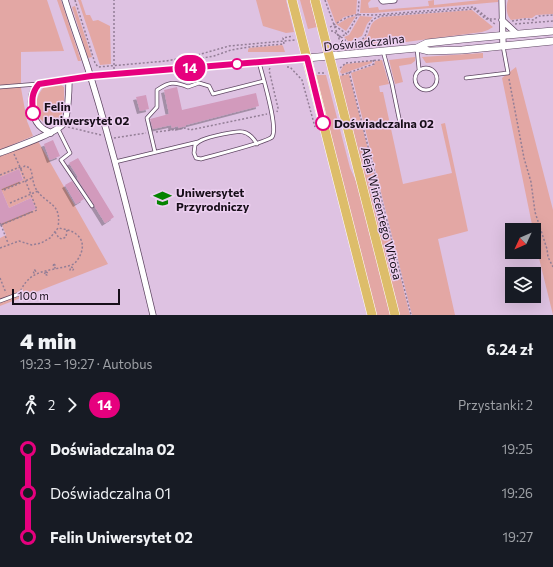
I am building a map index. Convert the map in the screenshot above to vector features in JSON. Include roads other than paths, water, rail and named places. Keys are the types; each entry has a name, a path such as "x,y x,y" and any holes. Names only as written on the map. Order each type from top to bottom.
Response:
{"main road":[{"path":"292,0 372,315"},
{"name":"Aleja Wincentego Witosa","path":"315,0 395,315"}],"street":[{"path":"382,0 394,0"},
{"path":"502,0 503,46"},
{"path":"68,1 115,162 153,315"},
{"path":"502,20 517,34"},
{"name":"Doświadczalna","path":"417,48 427,43 553,31"},
{"name":"Doświadczalna","path":"39,84 114,71 329,57 417,48 430,51 553,41"},
{"path":"0,153 51,133 60,127 65,119 69,80"},
{"path":"39,84 34,89 32,95 33,113 42,129 51,133"}],"lane":[{"path":"466,78 508,73 503,46"},
{"path":"417,48 419,69 415,73 414,78 416,84 421,89 430,89 436,83 437,78 435,71 427,67 419,69"},
{"path":"383,51 400,123"},
{"path":"199,142 195,146 194,153 196,158 201,159 267,141 273,136 274,128 272,114 259,62"},
{"path":"155,152 147,118 157,107 157,90 167,83 179,83 188,87 199,83 209,86 213,94 264,81"},
{"path":"0,87 39,84"},
{"path":"60,127 70,153 61,160 92,206"},
{"path":"115,162 236,132 243,132 254,139 257,144"},
{"path":"0,301 19,294"}],"place":[{"name":"Felin Uniwersytet 02","path":"33,113"},
{"name":"Doświadczalna 02","path":"323,123"},
{"name":"Uniwersytet Przyrodniczy","path":"163,199"}]}
